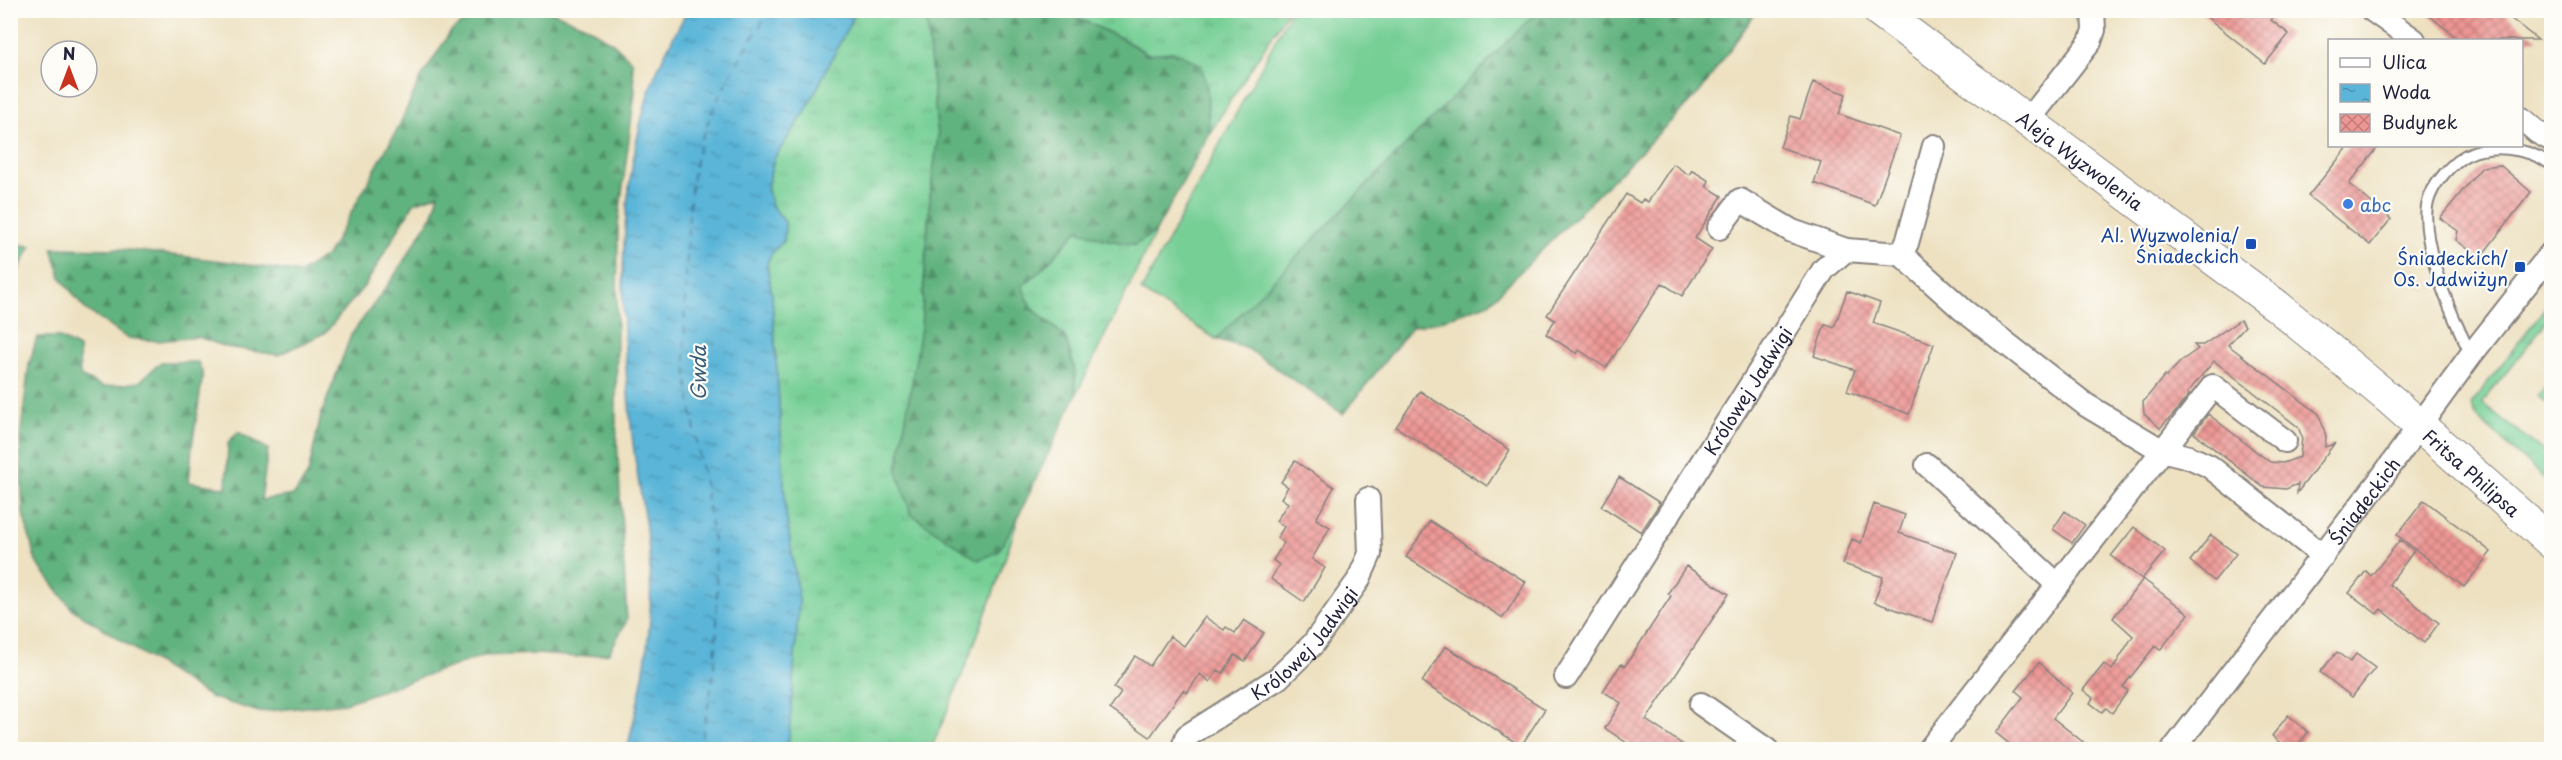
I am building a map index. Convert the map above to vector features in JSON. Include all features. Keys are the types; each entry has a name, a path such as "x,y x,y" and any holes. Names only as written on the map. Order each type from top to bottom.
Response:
{"street":[{"name":"Aleja Wyzwolenia","path":"1878,10 2277,306 2420,426"},
{"path":"2028,121 2090,42 2094,30 2093,10"},
{"path":"2372,10 2414,39"},
{"path":"2523,120 2537,132 2552,140"},
{"path":"1901,254 1907,243 1934,146"},
{"path":"1719,228 1740,200 1792,231 1846,250 1901,254 1963,310 2086,405 2161,450 2209,466 2322,556"},
{"name":"Królowej Jadwigi","path":"1566,677 1824,269 1846,250"},
{"name":"Śniadeckich","path":"2173,750 2322,556 2471,355 2552,252"},
{"path":"1929,750 2213,386 2285,441"},
{"name":"Fritsa Philipsa","path":"2420,426 2552,543"},
{"path":"1927,465 2058,585"},
{"name":"Królowej Jadwigi","path":"1182,750 1187,736 1278,678 1313,644 1358,581 1370,554 1368,499"},
{"path":"1701,704 1767,750"}],"lane":[{"path":"2471,355 2457,326 2438,273 2427,233 2428,204 2437,182 2454,162 2475,151 2493,147 2530,154 2552,165"}],"green space":[{"path":"479,11 550,11 588,27 613,43 632,61 635,92 618,225 616,420 627,620 609,653 576,657 537,654 483,656 345,703 259,712 210,697 72,609 36,562 23,513 20,438 29,365 37,337 58,337 79,348 80,376 103,387 139,382 161,362 198,362 203,374 189,482 226,488 228,443 238,432 268,449 261,500 294,495 308,474 321,415 351,335 393,278 433,214 439,194 414,203 366,284 325,333 278,355 226,347 198,337 158,341 127,338 85,309 61,278 52,248 121,249 300,273 328,254 399,126 419,81 451,31"},
{"path":"856,11 924,11 938,136 930,197 921,328 998,552 1019,515 978,634 931,749 788,749 799,601 786,514 772,296 767,264 771,254 784,240 785,222 773,208 767,187 774,158 805,112"},
{"path":"924,11 1062,11 1121,38 1147,54 1175,52 1201,65 1207,89 1209,134 1156,231 1135,245 1104,239 1078,230 1040,271 1022,286 1031,307 1065,337 1074,366 1076,395 1019,515 998,552 978,560 911,514 897,471 921,328 930,197 938,136"},
{"path":"1062,11 1288,11 1209,134 1207,89 1201,65 1175,52 1148,54 1121,38"},
{"path":"1291,11 1537,11 1216,339 1141,291"},
{"path":"1537,11 1757,11 1700,92 1489,303 1443,320 1412,327 1343,414 1248,349 1216,339"},
{"path":"1078,229 1104,239 1135,245 1156,231 1076,395 1074,366 1065,337 1031,307 1022,286 1040,271"},
{"path":"10,244 31,246 11,284"},
{"path":"2551,300 2551,316 2482,403 2551,457 2551,485 2476,416 2471,404"},
{"path":"2551,379 2551,407 2538,396"}],"water":[{"name":"Gwda","path":"687,11 856,11 805,112 774,158 767,187 771,205 785,222 784,240 771,254 767,264 772,296 786,514 799,601 788,749 627,749 647,652 650,578 649,552 632,435 625,352 623,268 625,226 636,143 649,90"}],"building":[{"path":"2198,10 2279,10 2271,20 2289,34 2265,64"},
{"path":"2422,10 2500,10 2538,40 2523,39 2459,39"},
{"path":"1813,82 1846,94 1839,114 1900,136 1875,205 1814,183 1821,162 1780,147 1791,116 1800,119"},
{"path":"2348,147 2378,147 2349,184 2391,219 2370,245 2308,196"},
{"path":"1673,164 1689,175 1692,170 1709,181 1706,186 1722,196 1695,238 1712,249 1682,296 1662,283 1606,368 1579,350 1577,354 1546,334 1555,320 1547,315 1626,194 1640,203 1643,199 1648,202"},
{"path":"2500,165 2531,192 2480,258 2456,240 2458,231 2440,218 2482,167"},
{"path":"1847,291 1880,303 1873,323 1934,344 1909,414 1847,391 1855,370 1814,356 1825,324 1834,328"},
{"path":"2240,320 2245,326 2228,345 2319,414 2326,436 2325,447 2334,444 2297,493 2298,484 2286,489 2263,487 2194,433 2208,414 2270,462 2283,463 2300,457 2302,437 2298,427 2214,361 2187,393 2189,395 2160,428 2144,414 2143,402 2165,375 2166,377 2181,361 2198,349 2194,345 2203,345"},
{"path":"1420,391 1510,450 1487,486 1396,427"},
{"path":"1295,461 1334,487 1316,519 1330,527 1312,559 1325,568 1304,602 1271,579 1279,565 1273,560 1284,543 1277,538 1284,527 1276,521 1288,503 1281,498 1288,487 1281,482"},
{"path":"1619,477 1660,503 1641,532 1601,506"},
{"path":"2424,500 2491,552 2464,587 2397,535"},
{"path":"1874,504 1905,515 1899,533 1957,553 1932,622 1874,602 1883,577 1843,564 1852,539 1861,543"},
{"path":"2065,511 2085,525 2072,543 2053,529"},
{"path":"1430,521 1526,582 1503,618 1406,557"},
{"path":"2134,527 2165,551 2142,579 2111,556"},
{"path":"2211,535 2236,554 2214,581 2190,561"},
{"path":"2400,540 2414,551 2389,584 2439,623 2424,643 2381,609 2377,614 2349,593 2366,571 2371,576"},
{"path":"1686,566 1729,594 1646,720 1691,750 1637,750 1605,728 1621,703 1603,691 1621,664 1625,666 1671,596 1668,593"},
{"path":"2143,579 2189,614 2160,650 2155,646 2123,687 2128,691 2112,713 2106,708 2102,712 2090,703 2093,698 2083,690 2104,664 2112,670 2133,636 2113,618"},
{"path":"1205,617 1224,630 1226,627 1235,633 1244,620 1264,633 1245,661 1235,655 1223,673 1218,670 1210,682 1200,674 1187,693 1183,690 1150,737 1110,709 1121,693 1114,688 1135,656 1150,666 1170,636 1184,646"},
{"path":"1445,646 1545,709 1521,746 1422,682"},
{"path":"2337,652 2350,662 2356,654 2375,668 2352,697 2320,672"},
{"path":"2039,662 2072,693 2053,718 2093,750 2017,750 1996,733 2023,697 2016,691"},
{"path":"2288,715 2308,732 2295,750 2289,750 2272,736"}],"ferry route":[{"path":"698,750 712,684 717,598 714,548 685,353 690,205 695,165 707,124 725,84 770,10"}],"place":[{"name":"abc","path":"2348,204"},
{"name":"Al. Wyzwolenia/ Śniadeckich","path":"2251,244"},
{"name":"Śniadeckich/ Os. Jadwiżyn","path":"2520,267"}]}
